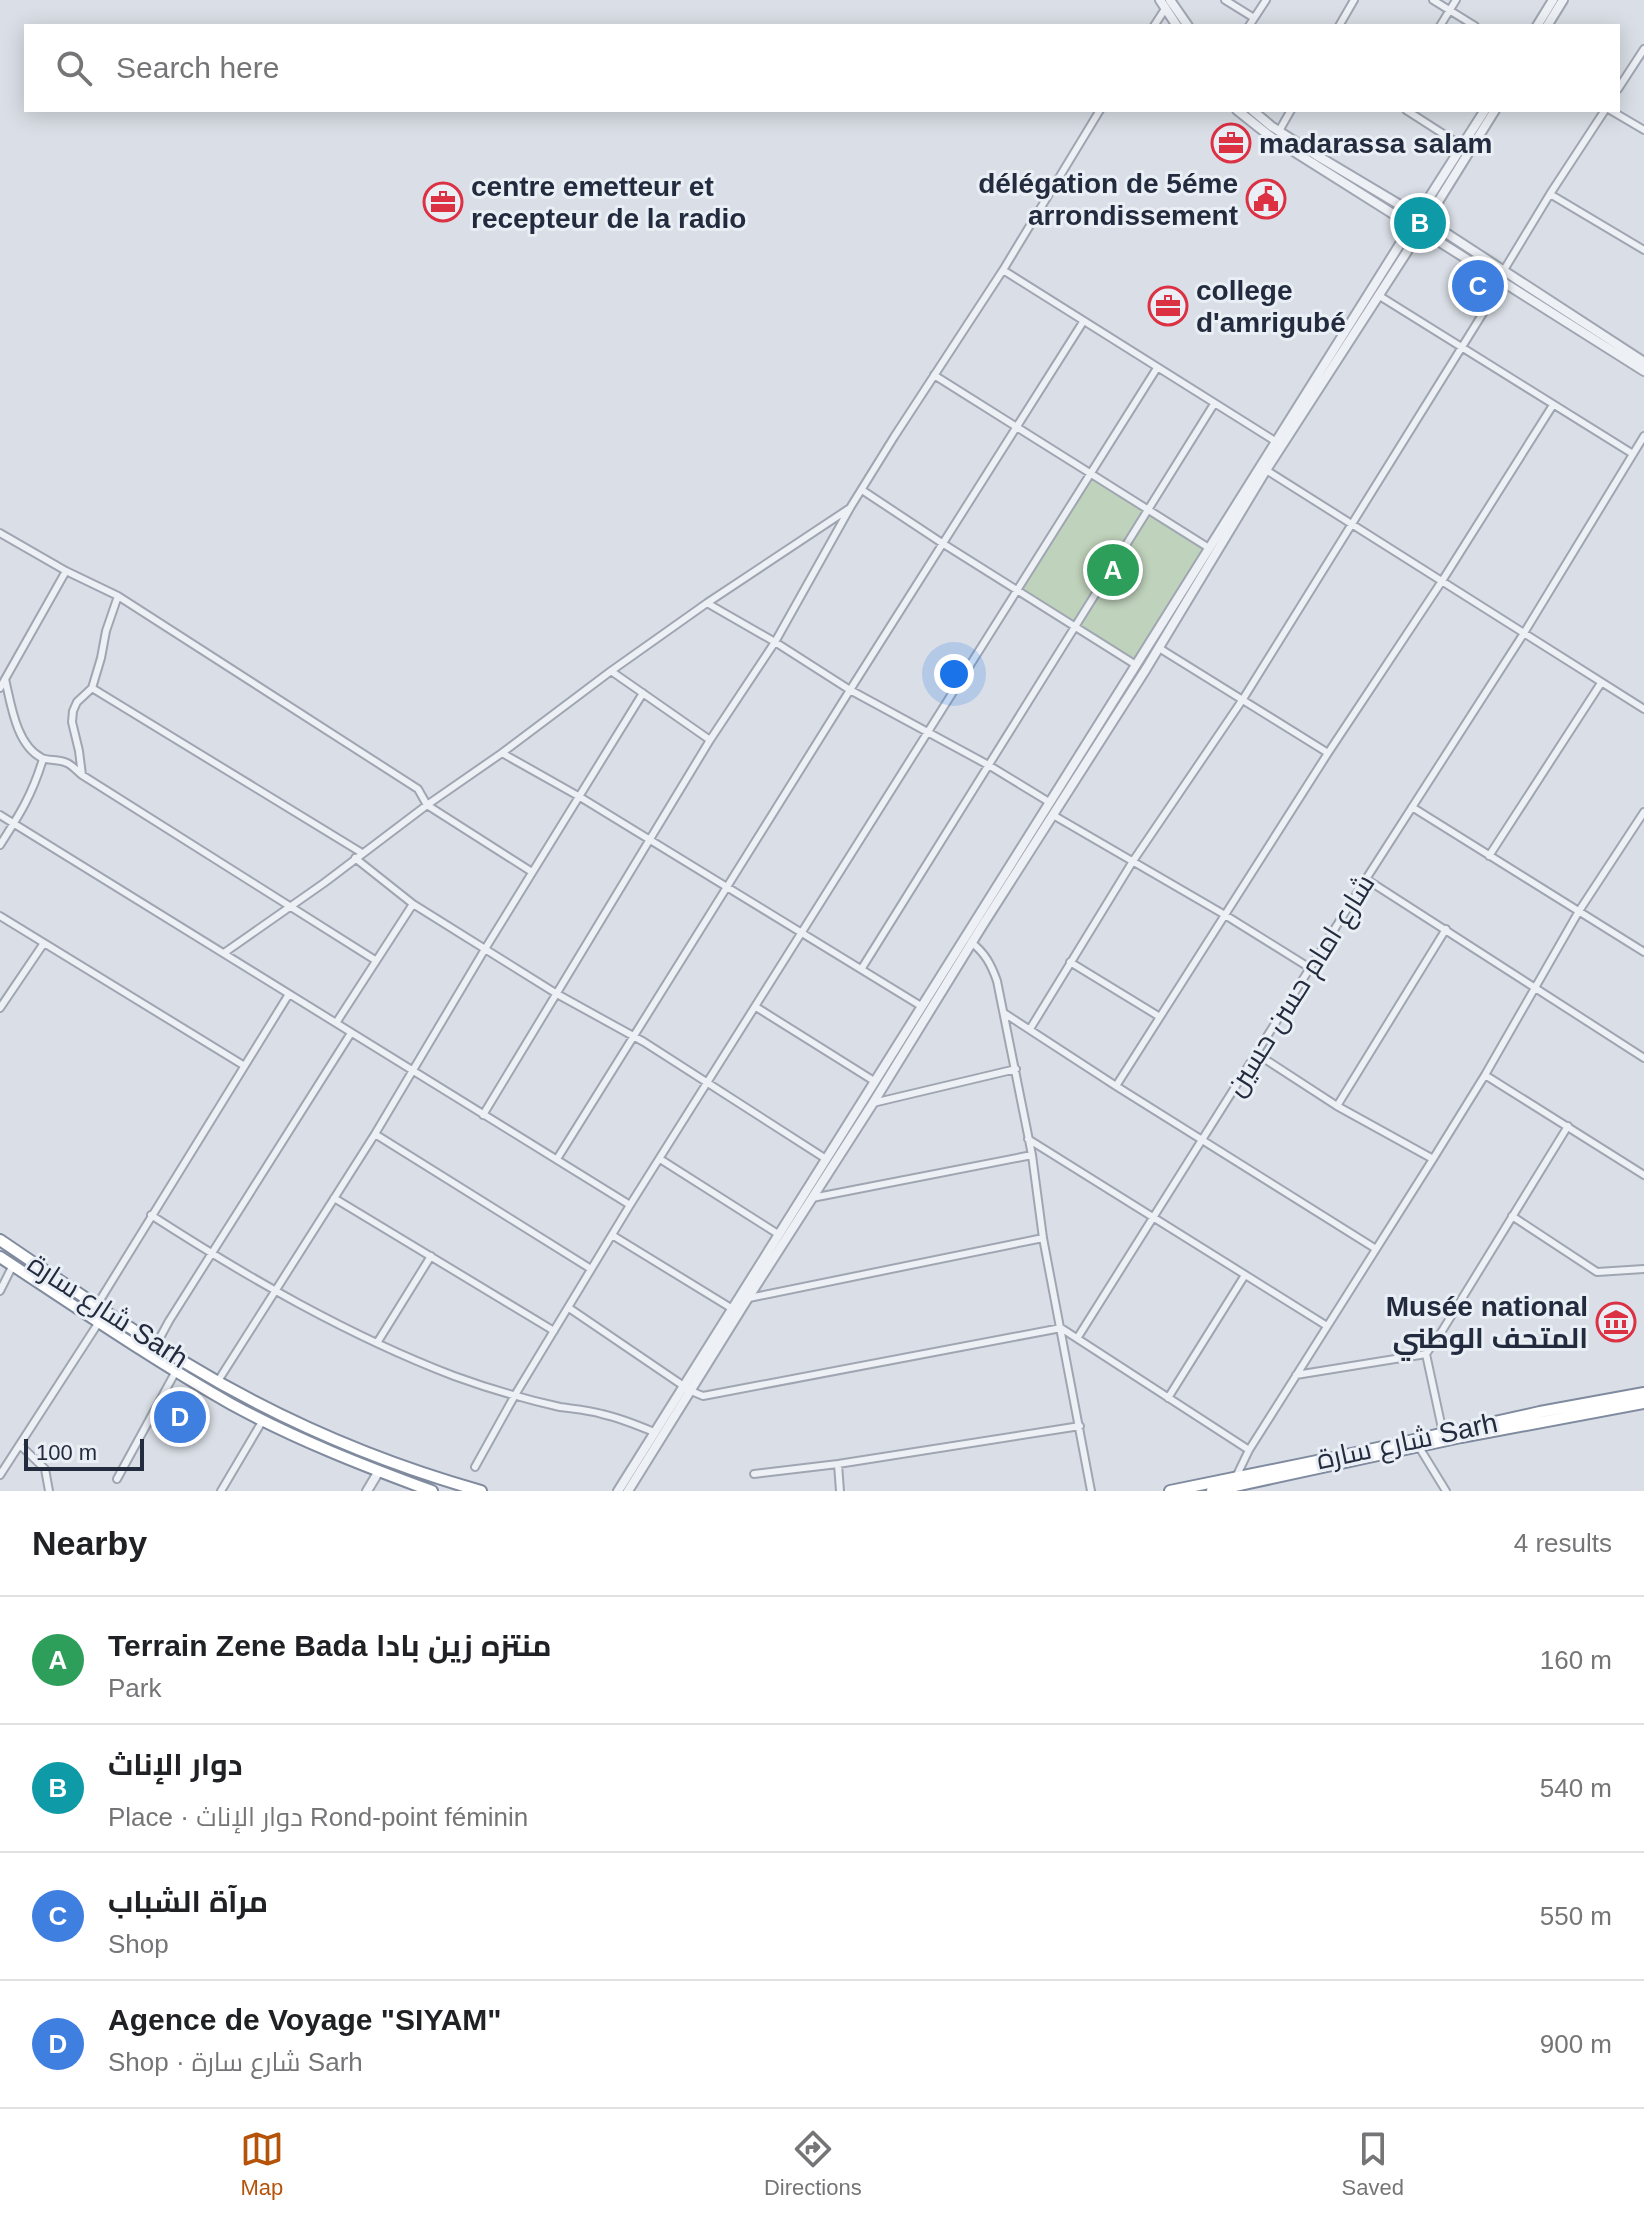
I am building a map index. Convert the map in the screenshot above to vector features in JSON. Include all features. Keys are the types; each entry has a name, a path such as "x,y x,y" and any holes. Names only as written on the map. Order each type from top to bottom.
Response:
{"highway":[{"name":"شارع سارة Sarh","path":"0,1240 156,1345 265,1407 364,1451 481,1491"},
{"name":"شارع سارة Sarh","path":"0,1257 176,1371 263,1420 432,1491"},
{"name":"شارع سارة Sarh","path":"1170,1491 1540,1412 1644,1393"},
{"name":"شارع سارة Sarh","path":"1212,1491 1644,1403"}],"street":[{"path":"1160,0 1168,4 1186,24"},
{"path":"1225,0 1254,18"},
{"path":"1250,24 1266,0"},
{"path":"1340,24 1354,0"},
{"path":"1433,0 1472,24"},
{"path":"1441,24 1456,0"},
{"path":"1538,24 1553,0"},
{"path":"1548,24 1563,0"},
{"path":"1155,24 1168,4"},
{"path":"1168,4 1176,24"},
{"path":"1620,86 1644,49"},
{"path":"483,1115 710,740 775,642 850,508 1003,270 1099,112"},
{"path":"1240,112 1271,137 1644,371"},
{"path":"1255,112 1279,131 1423,217 1644,362"},
{"path":"1279,131 1290,112"},
{"path":"1409,112 1462,146"},
{"path":"618,1491 654,1432 748,1298 873,1103 1049,802 1209,548 1378,295 1484,112"},
{"path":"1423,217 1494,112"},
{"path":"1030,1029 1133,861 1243,699 1503,281 1504,270 1550,194 1606,112"},
{"path":"1611,112 1644,130"},
{"path":"1550,194 1644,250"},
{"path":"1416,229 1410,218 1423,217"},
{"path":"628,1491 731,1308 921,1006 1053,815 1159,648 1263,468 1275,441 1416,229"},
{"path":"1003,270 1275,441"},
{"path":"1378,295 1633,454"},
{"path":"557,1159 1083,322"},
{"path":"475,1467 630,1205 1157,368"},
{"path":"934,375 1209,548"},
{"path":"862,968 1214,404"},
{"path":"1116,1086 1553,405"},
{"name":"شارع امام حسن حسين","path":"1078,1337 1524,633 1644,436"},
{"path":"1263,468 1644,709"},
{"path":"862,490 1136,665"},
{"path":"224,953 611,671 850,508"},
{"path":"0,533 66,571 118,596 418,789 427,805 532,872"},
{"path":"0,688 66,571"},
{"path":"82,775 72,722 73,711 77,702 92,688 118,596"},
{"path":"707,603 850,690 990,766 1049,802"},
{"path":"1159,648 1328,753"},
{"path":"611,671 710,740"},
{"path":"5,679 24,739 43,759 67,763 375,960"},
{"path":"1489,856 1601,683"},
{"path":"92,688 358,855 413,904 557,994 634,1037 826,1159"},
{"path":"218,1381 375,1134 643,693"},
{"path":"502,753 580,797 921,1006"},
{"path":"0,845 35,786 43,759"},
{"path":"1412,807 1644,952"},
{"path":"1236,1477 1249,1450 1485,1075 1579,911 1644,812"},
{"path":"0,815 630,1205"},
{"path":"1053,815 1310,968"},
{"path":"1366,879 1644,1058"},
{"path":"336,1023 413,904"},
{"path":"0,916 243,1065"},
{"path":"1337,1106 1446,929"},
{"path":"968,940 982,950 997,981 1032,1155 1043,1238 1091,1491"},
{"path":"0,1008 44,943"},
{"path":"1070,962 1160,1017"},
{"path":"97,1305 289,994"},
{"path":"756,1007 874,1081"},
{"path":"1004,1013 1376,1249"},
{"path":"156,1345 351,1033"},
{"path":"1257,1054 1337,1106 1433,1159"},
{"path":"873,1103 1016,1069"},
{"path":"1485,1075 1644,1175"},
{"path":"1296,1375 1426,1354 1568,1126"},
{"path":"375,1134 591,1269"},
{"path":"1028,1139 1327,1326"},
{"path":"812,1198 1032,1155"},
{"path":"660,1159 778,1234"},
{"path":"334,1198 554,1331"},
{"path":"151,1215 211,1254 277,1291 408,1358 515,1395 598,1413 654,1432"},
{"path":"1512,1216 1597,1272 1644,1269"},
{"path":"612,1235 731,1308"},
{"path":"748,1298 1043,1238"},
{"path":"377,1343 431,1256"},
{"path":"0,1291 13,1265"},
{"path":"1168,1398 1245,1275"},
{"path":"569,1308 698,1395 709,1396 1061,1328 1249,1450"},
{"path":"0,1475 99,1322"},
{"path":"1426,1354 1443,1433"},
{"path":"117,1479 176,1371"},
{"path":"221,1491 263,1420"},
{"path":"754,1474 1080,1426"},
{"path":"20,1445 45,1469 49,1491"},
{"path":"1419,1447 1446,1491"},
{"path":"838,1464 840,1491"},
{"path":"367,1491 379,1471"}],"green space":[{"path":"1090,474 1209,548 1136,665 1018,591"}],"place":[{"name":"madarassa salam","path":"1231,143"},
{"name":"délégation de 5éme arrondissement","path":"1266,199"},
{"name":"centre emetteur et recepteur de la radio","path":"443,202"},
{"name":"دوار الإناث","path":"1420,223"},
{"name":"مرآة الشباب","path":"1478,286"},
{"name":"college d'amrigubé","path":"1168,306"},
{"name":"Terrain Zene Bada منتزه زين بادا","path":"1113,570"},
{"name":"Musée national المتحف الوطني","path":"1616,1322"},
{"name":"Agence de Voyage \"SIYAM\"","path":"180,1417"}]}
